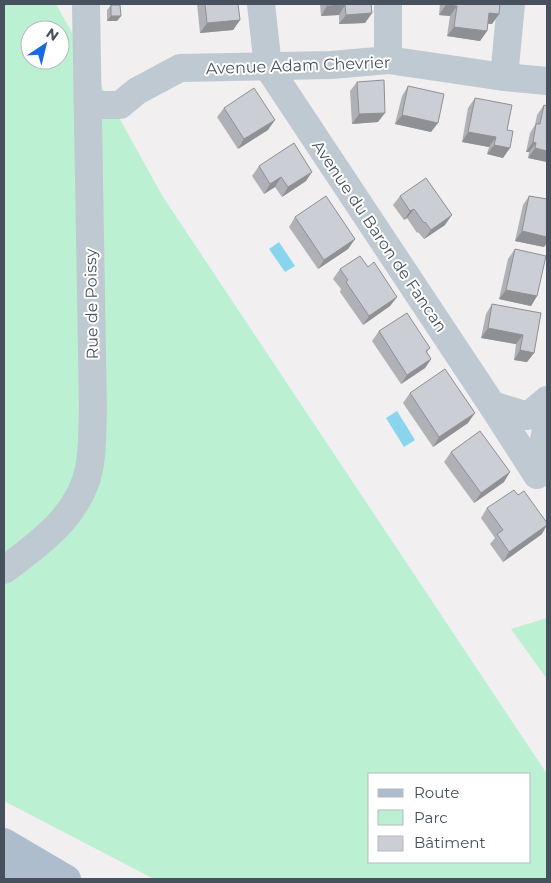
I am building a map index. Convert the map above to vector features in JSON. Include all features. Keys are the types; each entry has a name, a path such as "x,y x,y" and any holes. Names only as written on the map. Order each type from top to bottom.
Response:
{"main road":[{"path":"4,842 67,879"},
{"path":"4,869 24,879"}],"street":[{"name":"Rue de Poissy","path":"4,570 32,550 60,523 72,508 83,489 89,469 93,411 86,4"},
{"path":"261,4 268,67"},
{"path":"388,4 388,60"},
{"path":"504,77 511,4"},
{"name":"Avenue Adam Chevrier","path":"88,105 120,105 137,92 180,68 331,65 388,60 504,77 547,81"},
{"name":"Avenue du Baron de Fancan","path":"268,67 538,476 547,425"},
{"path":"492,405 528,416 547,400"}],"green space":[{"path":"4,4 56,4 65,20 20,20 20,70 70,70 70,29 163,197 547,774 547,879 154,879 4,801"},
{"path":"547,618 547,679 511,629"}],"water":[{"path":"279,242 295,266 285,272 269,249"},
{"path":"397,411 415,440 404,447 386,418"}],"building":[{"path":"205,4 238,4 240,20 207,23"},
{"path":"327,4 371,4 372,13 346,15 345,5 327,6"},
{"path":"446,4 500,4 499,14 489,13 487,31 454,27 457,6"},
{"path":"111,5 120,5 121,16 111,16"},
{"path":"384,80 385,113 359,114 357,82"},
{"path":"408,86 444,94 438,123 402,115"},
{"path":"254,88 275,120 244,139 224,108"},
{"path":"475,98 512,105 507,130 513,131 510,148 494,145 496,137 468,132"},
{"path":"544,105 547,106 547,151 535,148 536,143 533,142 536,124 540,124"},
{"path":"294,143 312,172 288,187 281,177 270,184 259,166"},
{"path":"426,178 452,215 431,230 414,209 410,211 400,196"},
{"path":"326,196 355,239 324,260 295,217"},
{"path":"529,196 547,199 547,237 522,231"},
{"path":"515,249 546,256 537,296 506,290"},
{"path":"360,256 368,267 374,262 397,297 369,316 346,282 348,280 340,269"},
{"path":"492,304 541,313 534,353 520,350 523,335 488,328"},
{"path":"407,313 430,348 426,351 431,359 407,375 379,331"},
{"path":"445,369 475,413 439,437 410,393"},
{"path":"480,431 510,472 481,493 451,452"},
{"path":"514,490 518,495 524,491 547,525 509,552 497,534 503,530 487,508"}]}
